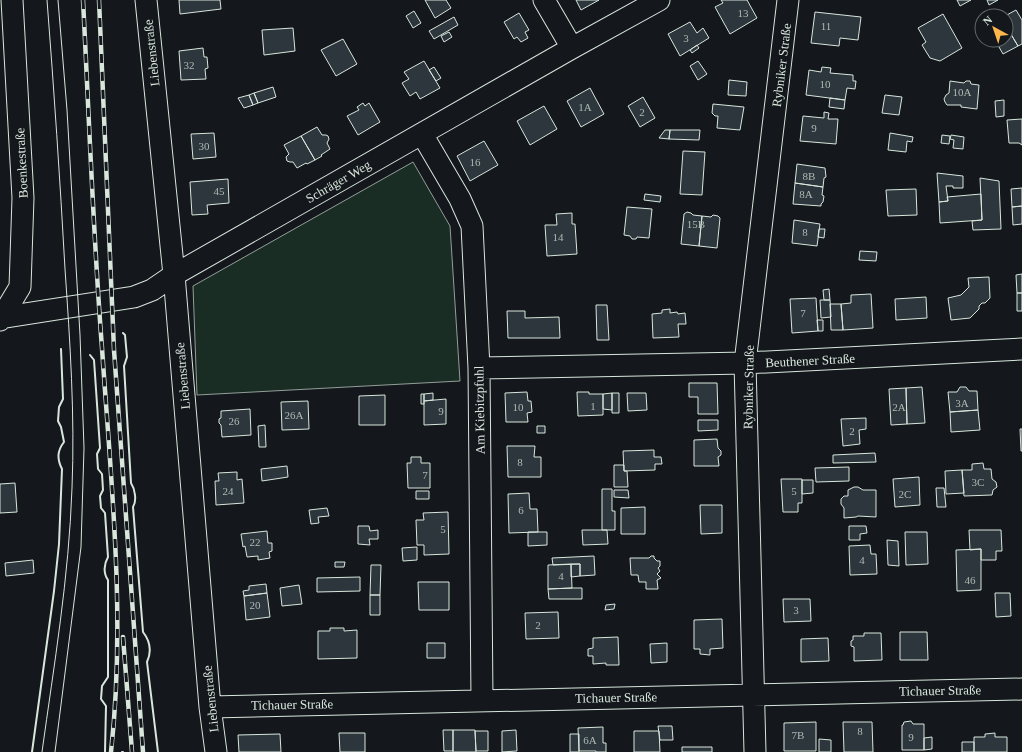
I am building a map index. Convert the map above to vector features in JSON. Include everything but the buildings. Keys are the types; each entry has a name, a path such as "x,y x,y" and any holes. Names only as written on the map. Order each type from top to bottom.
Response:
{"street":[{"name":"Boenkestraße","path":"1,319 20,287 23,205 12,0"},
{"name":"Liebenstraße","path":"146,0 174,275 210,707 216,752"},
{"path":"544,0 572,48"},
{"name":"Schräger Weg","path":"1,319 134,297 152,290 174,275 659,0"},
{"name":"Rybniker Straße","path":"755,752 745,363 788,0"},
{"name":"Am Kiebitzpfuhl","path":"422,134 460,199 472,226 479,368 482,700"},
{"name":"Beuthener Straße","path":"479,368 745,363 1022,349"},
{"name":"Tichauer Straße","path":"210,707 1022,689"}],"green space":[{"path":"413,162 450,226 460,381 197,395 193,286"}],"tram line":[{"path":"42,752 68,555 73,461 70,351 57,134 47,0"},
{"path":"55,752 81,547 84,448 80,335 67,110 58,0"}],"railway":[{"path":"83,0 96,261 116,550 117,651 111,752"},
{"path":"99,0 114,350 143,752"},
{"path":"123,637 132,752"}],"wall":[{"path":"123,333 125,335 127,357 124,366 131,483 134,488 135,495 133,507 143,632 150,646 147,662 158,752"},
{"path":"32,752 59,544 62,469 58,455 64,442 61,427 58,421 59,407 63,399 61,349"},
{"path":"90,355 94,360 100,448 97,454 98,469 102,474 103,490 100,496 101,508 105,513 108,557 105,568 105,574 108,580 108,677 102,686 101,699 106,706 105,752"}]}
